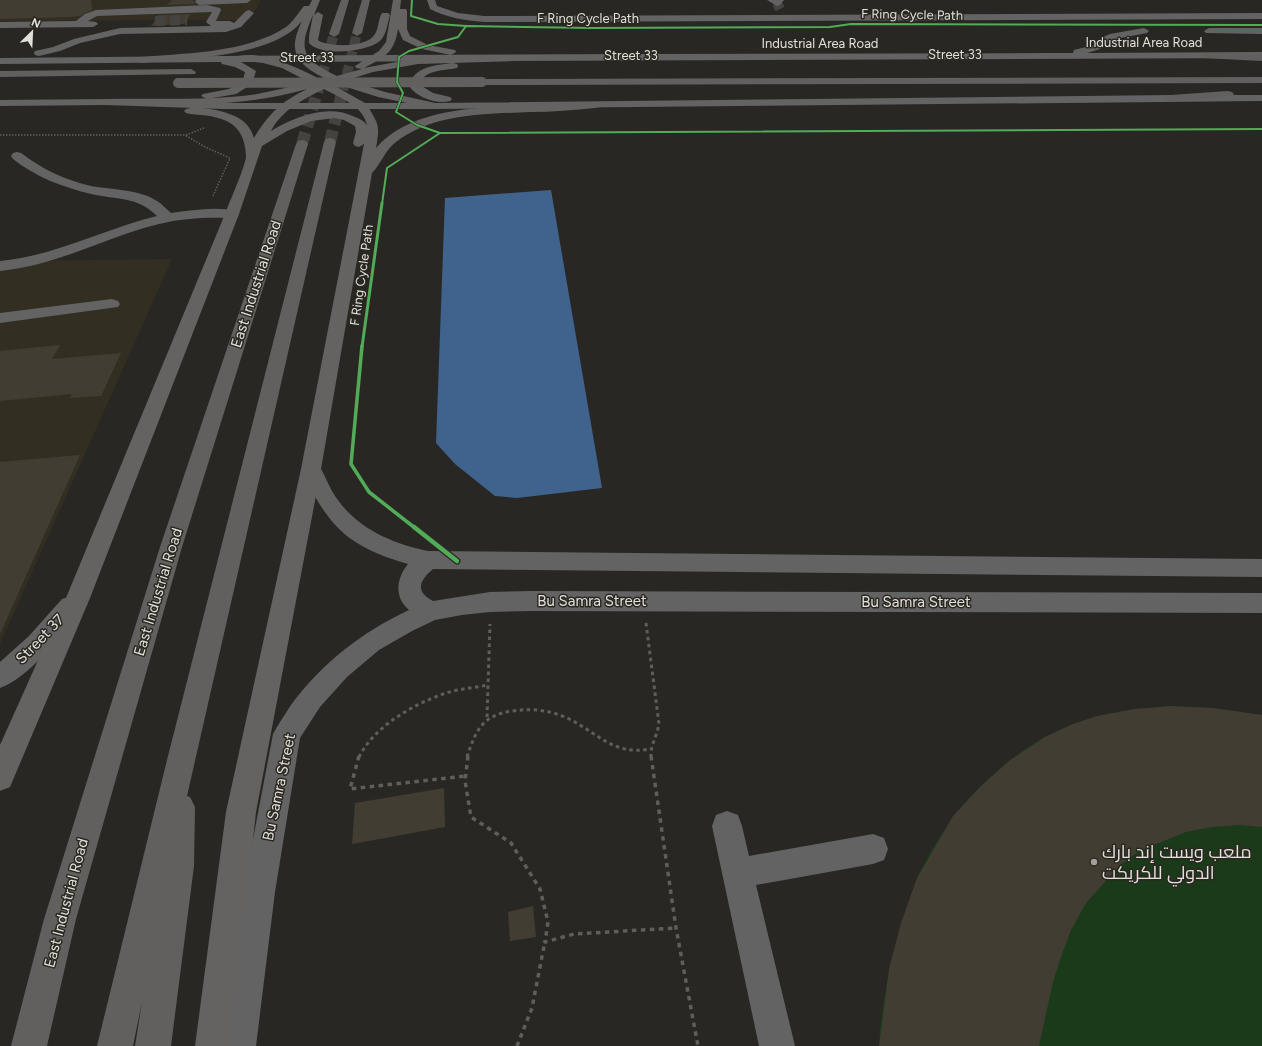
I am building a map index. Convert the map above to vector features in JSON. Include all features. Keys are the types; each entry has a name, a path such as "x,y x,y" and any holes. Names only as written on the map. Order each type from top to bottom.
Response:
{"highway":[{"path":"334,34 345,0"},
{"path":"357,33 366,0"},
{"path":"1206,56 1262,57"},
{"path":"1230,67 1262,67"},
{"name":"Street 33","path":"223,72 469,70"},
{"path":"0,74 195,72"},
{"name":"Street 33","path":"174,83 1262,80"},
{"path":"1171,98 1262,93"},
{"path":"115,1046 181,760 330,142"},
{"name":"East Industrial Road","path":"29,1046 60,919 171,547 302,144"},
{"path":"152,1046 179,866 181,760"},
{"path":"13,1046 60,919"}],"main road":[{"path":"316,0 318,20 313,36 314,43 324,47 339,48 362,45 377,38 387,10 394,0"},
{"path":"316,0 299,42 300,52 310,64 335,78 361,89 384,96 436,106"},
{"path":"141,60 214,52 270,39 292,27 316,0"},
{"path":"335,78 383,53 391,42 397,0"},
{"path":"400,0 403,10 402,29 406,38 425,47 446,52 514,58"},
{"path":"213,1046 241,812 311,469 365,174 366,159 372,137 372,123 361,105 286,66 268,61 242,58"},
{"path":"106,102 239,99 286,92 385,66 418,61 514,58"},
{"path":"0,777 78,598 232,214 254,152 270,120 286,106 320,83"},
{"path":"106,102 203,112 231,119 240,124 245,131 254,152"},
{"path":"365,174 381,150 391,140 405,131 435,119 473,111 595,105"},
{"path":"254,152 282,128 303,119 328,116 340,117 350,119 360,124 362,132 341,230"},
{"path":"330,298 334,343"}],"street":[{"path":"127,3 127,5 131,5 246,0"},
{"path":"431,0 433,7 454,15 471,18 1262,16"},
{"path":"771,0 777,3 780,0"},
{"path":"79,24 88,16 96,13 207,8 217,10 211,23 241,23"},
{"path":"77,41 120,31 218,29 233,27 241,23 249,13"},
{"path":"200,19 213,18"},
{"path":"819,18 870,28 896,31 1144,32"},
{"path":"0,25 155,21"},
{"path":"0,58 44,52 66,46 77,41 104,23"},
{"path":"1044,56 1083,52 1097,47 1106,39 1113,36 1144,32"},
{"name":"Industrial Area Road","path":"1144,32 1262,32"},
{"path":"138,43 148,36 161,33 241,34"},
{"path":"77,41 75,46 77,50 117,60 128,51"},
{"name":"Industrial Area Road","path":"377,57 1206,56"},
{"name":"Street 33","path":"0,61 377,57"},
{"path":"514,58 435,69 418,76 414,81 414,86 418,91 428,95 470,102 618,100 662,104"},
{"path":"0,103 106,102 225,94 240,88 248,82 250,76 251,71 238,64 182,59"},
{"path":"106,102 182,106 436,106 1262,98"},
{"path":"17,156 34,169 58,180 89,190 143,200 154,205 167,217"},
{"path":"3,269 57,255 134,226 167,217 205,213 232,214"},
{"path":"0,318 112,304"},
{"path":"311,469 325,499 337,514 357,532 375,544 402,555 428,560 1262,568"},
{"path":"428,560 418,567 411,577 409,588 412,598 420,606 431,611"},
{"name":"Street 37","path":"0,677 25,656 51,630 78,598"},
{"name":"Bu Samra Street","path":"238,1046 258,892 287,734 311,699 338,669 370,643 403,624 431,611 462,605 490,602 1262,603"},
{"path":"727,826 777,1046"},
{"path":"738,873 873,849"}],"path":[{"path":"0,135 185,135 205,147 230,158 205,213"},
{"path":"642,601 659,724 657,736 650,749 676,928 698,1046"},
{"path":"490,602 487,717 480,727 466,760 466,792 471,817 511,843 540,889 548,922 545,942 574,934 676,928"},
{"path":"466,776 350,788 351,780 360,756 374,737 396,718 417,705 444,694 488,685"},
{"path":"487,717 525,708 543,709 555,713 587,729 609,743 626,750 632,752 650,749"},
{"path":"517,1046 523,1033 534,998 548,922"}],"shaded area":[{"path":"0,0 261,0 250,20 0,21"},
{"path":"172,259 0,644 0,261"}],"green space":[{"name":"ملعب ويست إند بارك الدولي للكريكت","path":"1172,706 1213,708 1262,715 1262,1046 879,1046 880,1027 888,977 893,955 915,883 929,854 961,807 1002,767 1024,749 1048,735 1073,724 1097,716 1134,709"}],"water":[{"path":"551,190 602,488 517,498 495,496 455,464 436,443 445,198"}],"building":[{"path":"0,0 91,0 92,10 80,16 0,19"},
{"path":"172,0 194,0 195,4 167,5"},
{"path":"191,14 184,24 151,26 159,15"},
{"path":"60,345 52,359 121,353 101,396 70,398 72,394 0,401 0,351"},
{"path":"80,455 0,634 0,462"},
{"name":"ملعب ويست إند بارك الدولي للكريكت","path":"1172,706 1213,708 1262,715 1262,827 1240,825 1211,827 1186,832 1139,851 1120,865 1086,903 1071,930 1053,982 1039,1046 879,1046 889,969 901,923 917,878 953,816 979,788 1009,761 1045,737 1073,724 1097,716 1135,709"},
{"path":"444,788 445,827 352,844 355,803"},
{"path":"533,906 536,937 510,941 508,912"}],"tunnel":[{"path":"777,3 780,9"},
{"path":"155,21 187,20"},
{"path":"343,90 357,33"},
{"path":"318,90 334,34"},
{"path":"302,144 318,89"},
{"path":"330,142 343,89"}],"cycle path":[{"path":"412,0 411,16 438,24 466,26"},
{"name":"F Ring Cycle Path","path":"457,561 369,492 351,464 363,331 387,168 440,133 417,125 396,112 403,93 397,82 399,57 409,51 458,37 466,26 591,28 830,27 851,24 1262,25"},
{"path":"440,133 1262,129"}],"place":[{"name":"ملعب ويست إند بارك الدولي للكريكت","path":"1094,862"}]}
